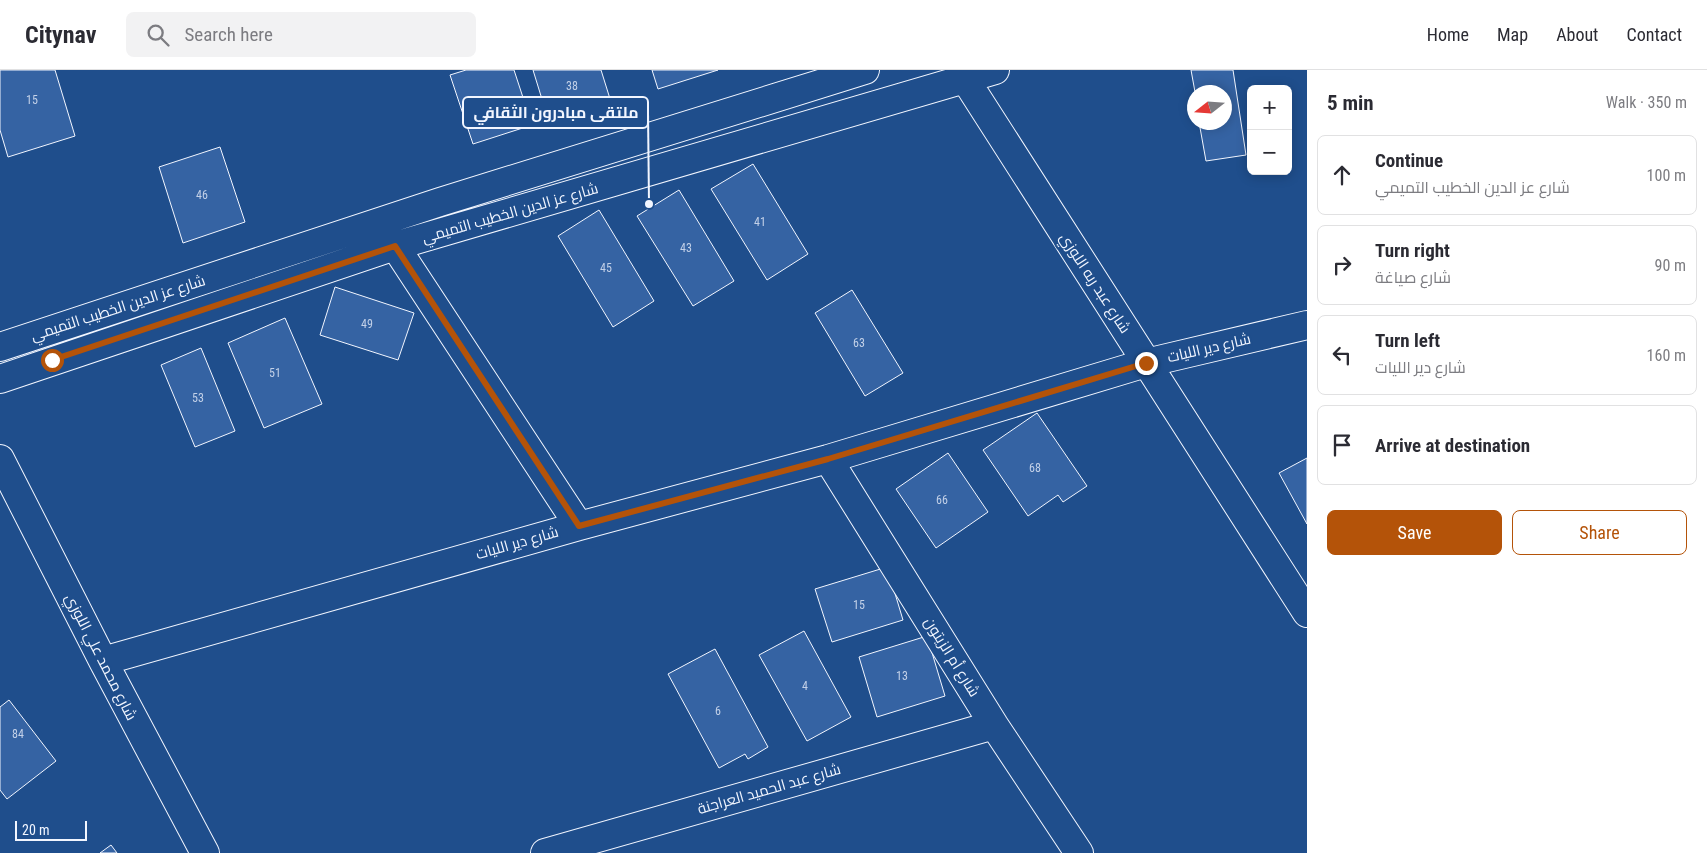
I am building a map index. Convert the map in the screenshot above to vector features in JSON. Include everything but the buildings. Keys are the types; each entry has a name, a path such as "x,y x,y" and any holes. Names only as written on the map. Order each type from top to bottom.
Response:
{"street":[{"name":"شارع عز الدين الخطيب التميمي","path":"0,347 440,202 865,70"},
{"name":"شارع عز الدين الخطيب التميمي","path":"0,379 395,246 995,70"},
{"name":"شارع عبد ربه اللوزي","path":"965,79 1307,613"},
{"path":"395,246 579,526"},
{"name":"شارع دير الليات","path":"103,661 579,526 828,459 1146,363 1307,325"},
{"name":"شارع محمد علي اللوزي","path":"0,459 103,661 205,853"},
{"name":"شارع أم الزيتون","path":"828,459 994,725 1078,853"},
{"name":"شارع عبد الحميد العراجنة","path":"545,853 627,842 994,725"}],"place":[{"name":"ملتقى مبادرون الثقافي","path":"649,204"}],"route":[{"path":"52,360 395,246 579,526 828,459 1146,363"}]}
